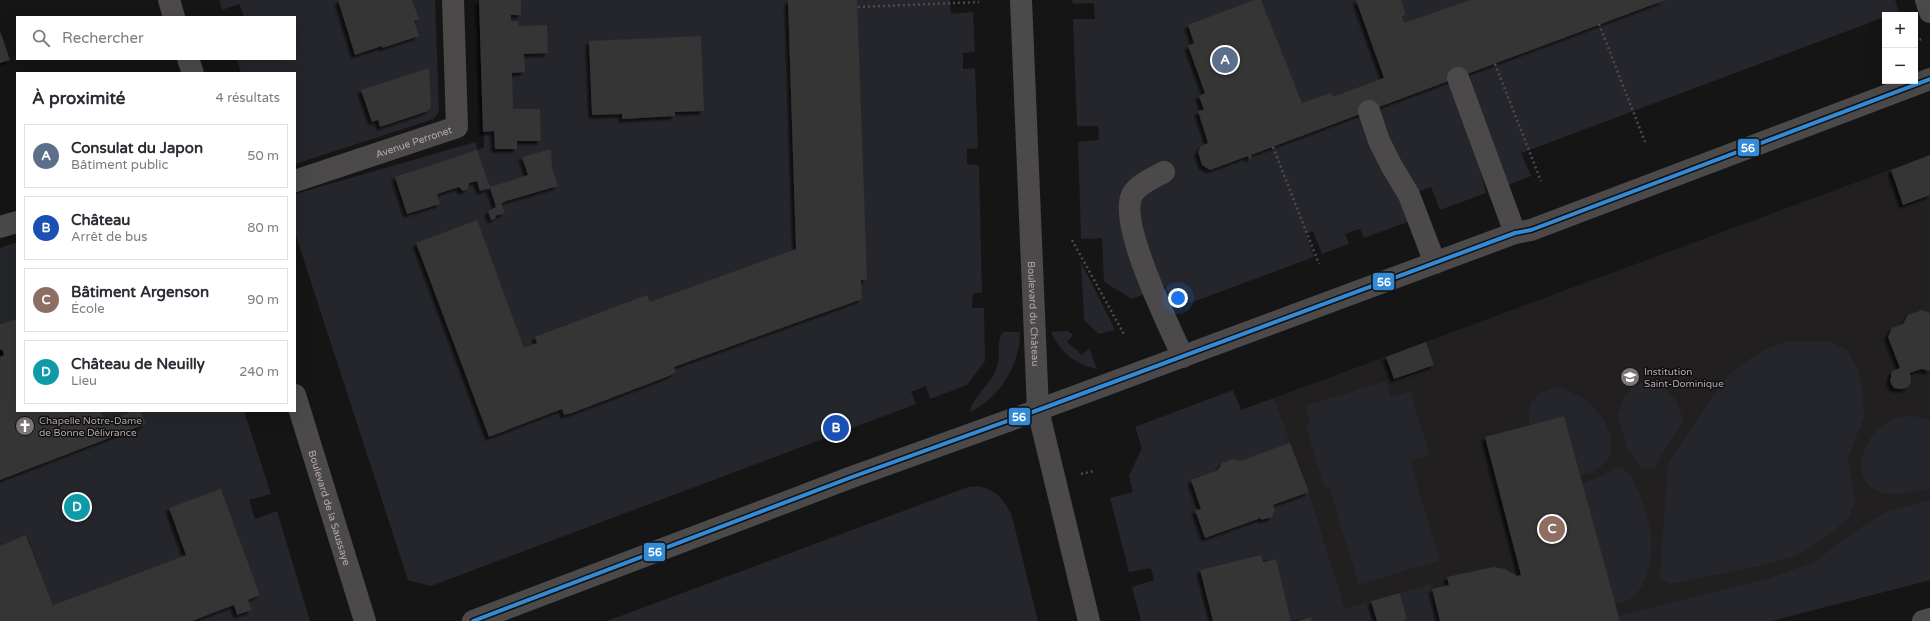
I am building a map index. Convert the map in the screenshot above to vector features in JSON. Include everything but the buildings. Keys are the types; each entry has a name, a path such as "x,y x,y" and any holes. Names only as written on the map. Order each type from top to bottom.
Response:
{"street":[{"path":"169,0 174,16"},
{"name":"Avenue Perronet","path":"296,181 457,127 453,0"},
{"name":"Boulevard du Château","path":"1022,0 1038,410 1090,621"},
{"path":"1926,0 1930,12"},
{"path":"188,60 193,72"},
{"path":"1458,78 1515,233"},
{"path":"473,621 852,477 1038,410 1515,233 1531,230 1930,79"},
{"path":"1369,111 1379,141 1409,195 1435,263"},
{"path":"1164,172 1140,185 1132,195 1130,205 1130,222 1154,291 1183,356"},
{"path":"0,227 16,222"},
{"name":"Boulevard de la Saussaye","path":"296,398 365,621"},
{"path":"1923,621 1930,619"}],"path":[{"path":"858,8 978,2"},
{"path":"1599,24 1645,142"},
{"path":"1495,64 1541,181"},
{"path":"1273,147 1319,264"},
{"path":"1072,240 1125,336"}],"shaded area":[{"path":"219,0 435,0 439,111 434,119 296,164 296,72 241,72 237,60 296,60 296,16 244,16 239,4 222,10"},
{"path":"479,0 950,0 951,14 973,12 975,52 963,53 963,69 975,68 978,148 967,149 967,164 979,165 982,293 973,293 972,308 984,308 985,361 967,385 930,399 926,386 911,392 916,404 431,586 408,580 296,236 296,194 475,142 478,150 484,147"},
{"path":"1072,0 1895,0 1899,11 1882,12 1882,18 1521,153 1531,176 1503,187 1480,169 1486,193 1440,210 1431,187 1409,195 1413,220 1364,238 1360,229 1345,234 1349,244 1322,254 1313,231 1306,234 1314,257 1190,303 1187,296 1172,302 1165,286 1132,299 1104,282 1102,238 1081,239 1078,142 1099,140 1098,126 1077,126 1073,19 1095,19 1094,3 1073,4"},
{"name":"Institution Saint-Dominique","path":"1930,155 1930,580 1771,621 1440,621 1431,585 1345,608 1309,492 1274,398"},
{"path":"16,242 16,319 0,324 0,248"},
{"path":"1081,262 1115,330 1099,334 1084,320"},
{"path":"1068,331 1073,335 1067,342 1082,355 1089,348 1097,369 1076,361 1059,346 1051,332"},
{"path":"1003,332 1020,332 1019,344 1012,368 999,389 981,406 970,412 976,399 997,368 999,341"},
{"path":"1830,341 1847,350 1855,363 1862,384 1864,417 1848,458 1855,502 1849,517 1828,536 1795,556 1759,566 1669,584 1660,578 1668,463 1713,395 1727,377 1743,363 1765,349 1785,342"},
{"path":"1386,381 1391,397 1410,391 1430,455 1410,461 1440,560 1359,585 1329,487 1325,488 1305,424 1310,423 1305,406"},
{"path":"1649,381 1668,391 1679,407 1683,421 1654,468 1642,468 1628,450 1617,416 1624,398 1633,386"},
{"path":"1558,386 1587,401 1606,424 1610,435 1611,446 1609,456 1604,464 1594,471 1580,475 1564,416 1530,425 1529,409 1534,399 1538,395"},
{"path":"1233,390 1241,410 1274,398 1309,492 1345,608 1371,601 1377,621 1312,621 1311,617 1291,621 1275,559 1200,570 1213,621 1141,621 1132,587 1154,580 1151,568 1129,572 1110,498 1133,492 1129,476 1142,448 1135,427"},
{"path":"101,412 130,412 105,421"},
{"path":"141,412 244,412 271,494 249,500 255,519 277,511 310,621 192,621 234,605 237,615 251,610 248,600 260,595 221,489 186,555 53,605 27,536 0,546 0,480 146,424"},
{"path":"1910,415 1930,420 1930,489 1910,493 1882,493 1868,483 1863,475 1861,466 1862,456 1871,438 1884,424 1893,419"},
{"path":"1616,467 1624,469 1627,472 1638,490 1650,528 1652,547 1649,569 1641,588 1635,596 1627,601 1615,604 1582,483 1600,477"},
{"path":"978,486 990,490 999,496 1012,516 1038,621 607,621 968,487"},
{"path":"1930,500 1930,580 1771,621 1620,621 1619,616 1766,579 1812,563 1867,523 1889,511"},
{"path":"1431,584 1440,621 1402,621 1407,619 1400,593"}],"transit line":[{"name":"56","path":"473,621 852,477 1038,410 1515,233 1531,230 1930,79"}],"place":[{"name":"Consulat du Japon","path":"1225,60"},
{"name":"Institution Saint-Dominique","path":"1630,377"},
{"name":"Chapelle Notre-Dame de Bonne Délivrance","path":"25,426"},
{"name":"Château","path":"836,428"},
{"name":"Château de Neuilly","path":"77,507"},
{"name":"Bâtiment Argenson","path":"1552,529"}]}
